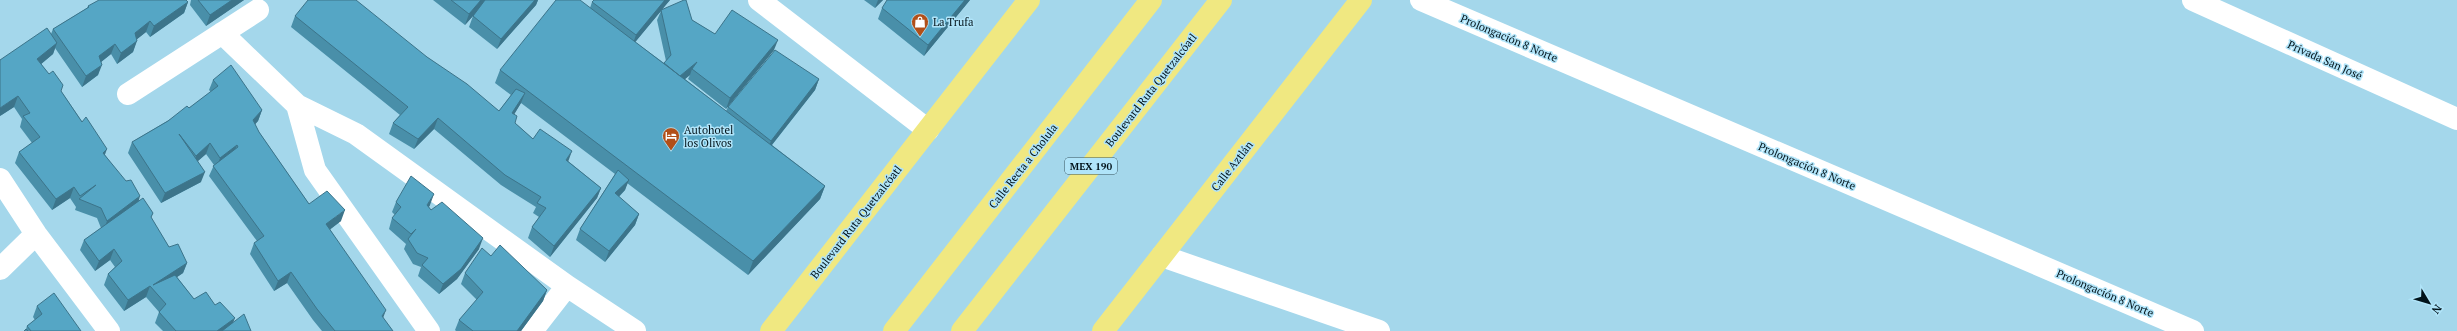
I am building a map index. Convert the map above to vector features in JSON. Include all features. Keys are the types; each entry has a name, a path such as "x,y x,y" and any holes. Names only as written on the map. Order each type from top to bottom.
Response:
{"main road":[{"name":"Boulevard Ruta Quetzalcóatl","path":"771,331 1029,0"},
{"name":"Calle Recta a Cholula","path":"894,331 1151,0"},
{"name":"Boulevard Ruta Quetzalcóatl","path":"962,331 1221,0"},
{"name":"Calle Aztlán","path":"1103,331 1361,0"}],"street":[{"path":"759,0 928,130"},
{"name":"Prolongación 8 Norte","path":"1421,0 2193,331"},
{"name":"Privada San José","path":"2193,0 2457,119"},
{"path":"128,94 258,10"},
{"path":"222,33 297,105 356,134 567,286 634,331"},
{"path":"297,105 315,170 428,331"},
{"path":"0,179 36,234 109,331"},
{"path":"0,269 36,234"},
{"path":"1162,256 1379,331"},
{"path":"532,331 567,286"}],"building":[{"path":"99,0 186,0 188,2 154,26 150,21 135,33 137,41 121,53 115,44 99,56 102,65 86,76 53,29"},
{"path":"198,0 232,0 210,15"},
{"path":"308,0 356,0 427,57 467,84 499,111 516,89 525,93 512,113 517,116 515,123 533,139 540,129 572,151 566,160 601,188 554,246 532,227 546,208 537,203 541,197 505,175 438,118 418,139 393,123 408,107 295,16"},
{"path":"451,0 481,0 469,14"},
{"path":"485,0 535,0 501,39 473,16"},
{"name":"Autohotel los Olivos","path":"556,0 580,0 825,186 753,261 500,70"},
{"path":"594,0 665,0 636,35 592,2"},
{"path":"686,0 692,20 715,34 732,10 778,40 730,98 692,69 697,62 680,76 664,63 671,55 661,10"},
{"name":"La Trufa","path":"887,0 965,0 928,45 882,8"},
{"path":"47,28 57,43 37,59 49,74 53,71 63,85 61,91 82,122 86,117 107,149 103,153 126,181 131,180 140,196 107,221 101,208 79,199 96,185 80,196 74,187 56,199 19,152 40,137 23,116 30,113 18,96 0,108 0,60"},
{"path":"775,50 819,79 771,141 728,107"},
{"path":"231,65 262,110 253,120 259,132 309,204 327,191 345,210 326,224 386,310 382,316 393,331 335,331 317,309 291,272 278,281 254,243 264,236 213,166 238,147 237,145 220,158 210,143 196,156 179,134 205,172 165,193 132,142 168,121 187,106 189,108 218,86 213,80"},
{"path":"618,170 629,180 615,193 639,214 609,251 580,229"},
{"path":"411,176 434,194 427,205 431,210 442,202 483,238 461,269 443,284 422,265 428,258 417,253 408,239 416,229 411,234 392,218 401,207 396,202"},
{"path":"143,198 153,213 151,217 169,247 178,244 187,263 153,285 175,275 194,299 206,292 215,305 220,302 235,318 217,331 176,331 159,312 166,304 150,286 128,300 108,274 122,261 114,249 99,261 84,240"},
{"path":"500,245 547,290 517,331 473,331 459,320 483,292 465,273 482,248 491,256"},
{"path":"54,293 81,331 31,331 27,326 42,314 37,306"},
{"path":"244,314 251,331 222,331"}],"place":[{"name":"La Trufa","path":"920,37"},
{"name":"Autohotel los Olivos","path":"671,151"}]}
